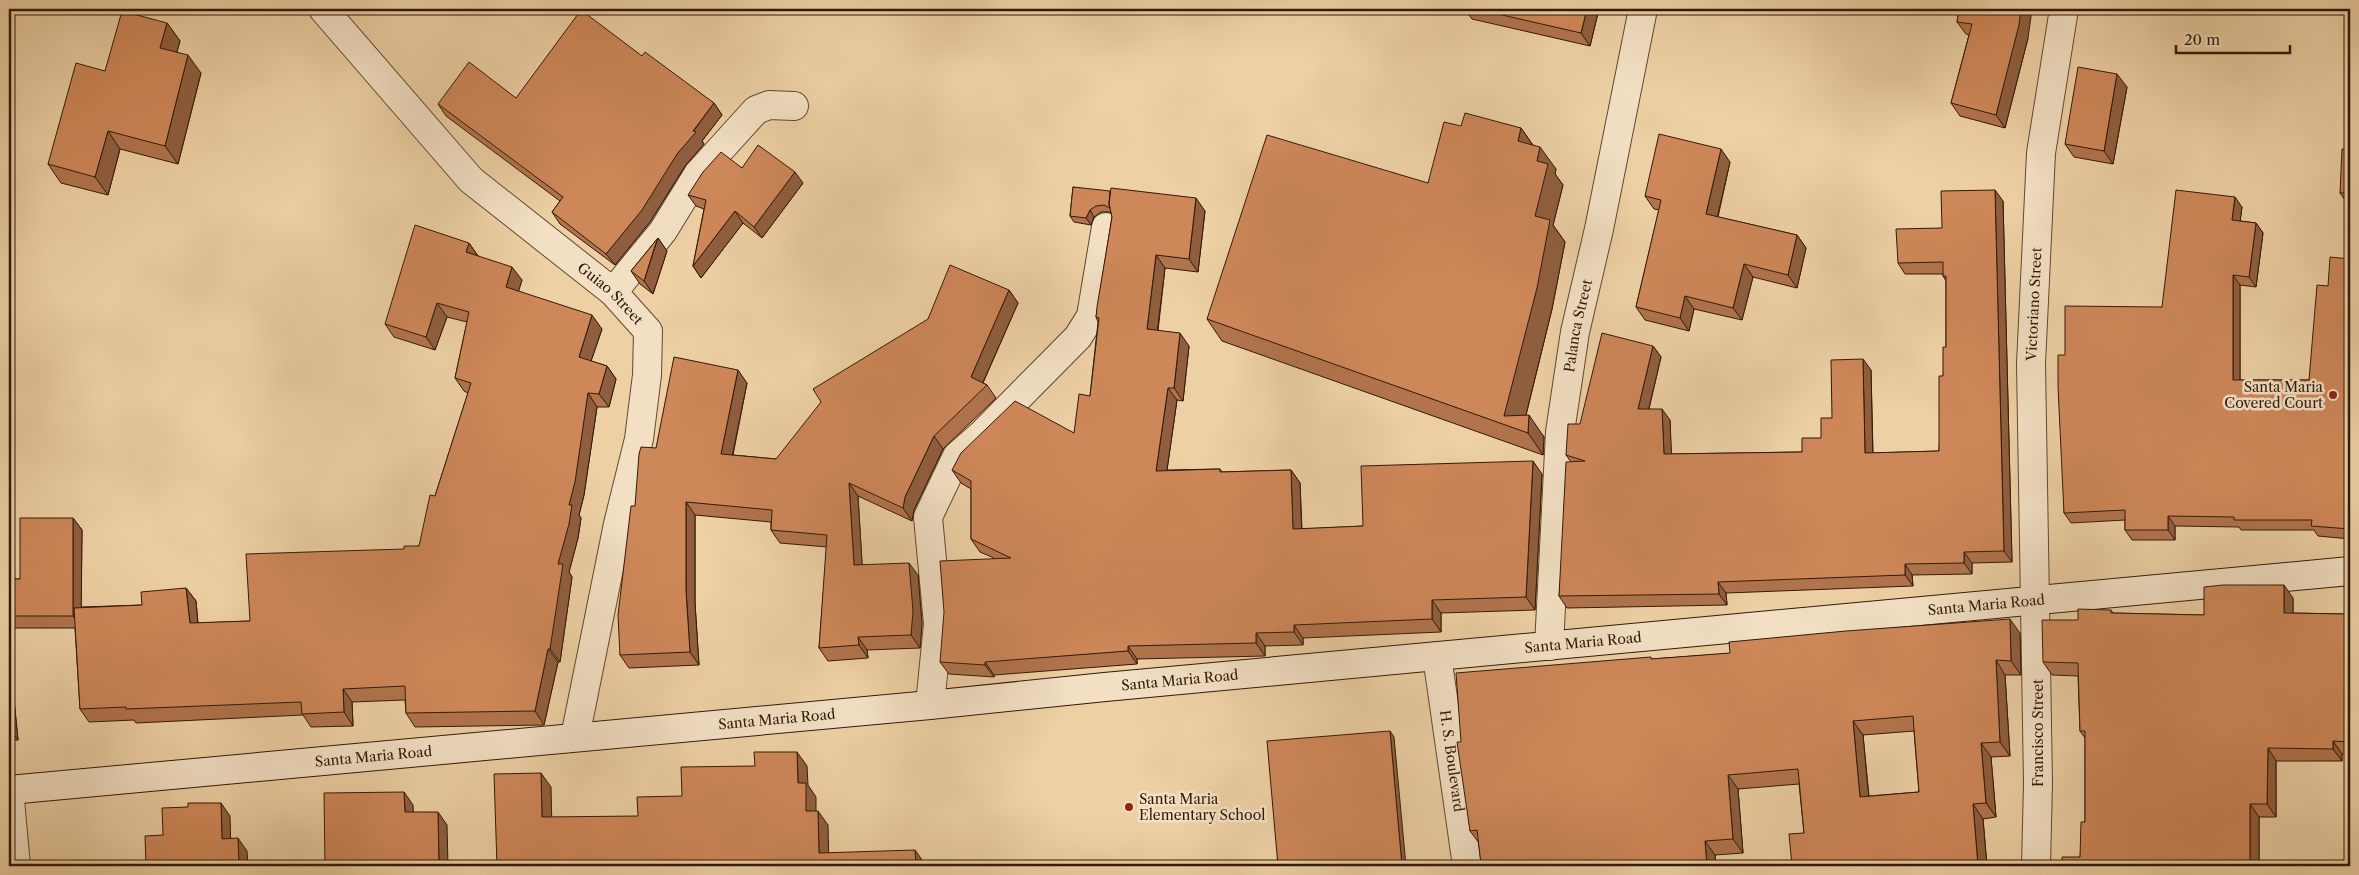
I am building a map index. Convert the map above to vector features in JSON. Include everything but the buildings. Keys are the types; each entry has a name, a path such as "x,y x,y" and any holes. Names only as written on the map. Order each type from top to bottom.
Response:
{"street":[{"name":"Guiao Street","path":"323,9 471,180 613,292 648,331 648,375 639,439 618,524 575,737"},
{"name":"Palanca Street","path":"1549,646 1560,432 1575,332 1599,229 1643,9"},
{"name":"Victoriano Street","path":"2037,600 2032,354 2042,153 2064,9"},
{"path":"613,292 663,231 698,174 756,110 769,105 794,106"},
{"path":"930,705 938,624 928,517 957,456 1078,337 1091,316 1106,227"},
{"name":"Santa Maria Road","path":"9,790 930,705 2350,570"},
{"name":"Francisco Street","path":"2036,866 2038,783 2037,600"},
{"name":"H. S. Boulevard","path":"1438,656 1467,866"},
{"path":"9,790 16,866"}],"place":[{"name":"Santa Maria Covered Court","path":"2333,395"},
{"name":"Santa Maria Elementary School","path":"1129,807"}]}
